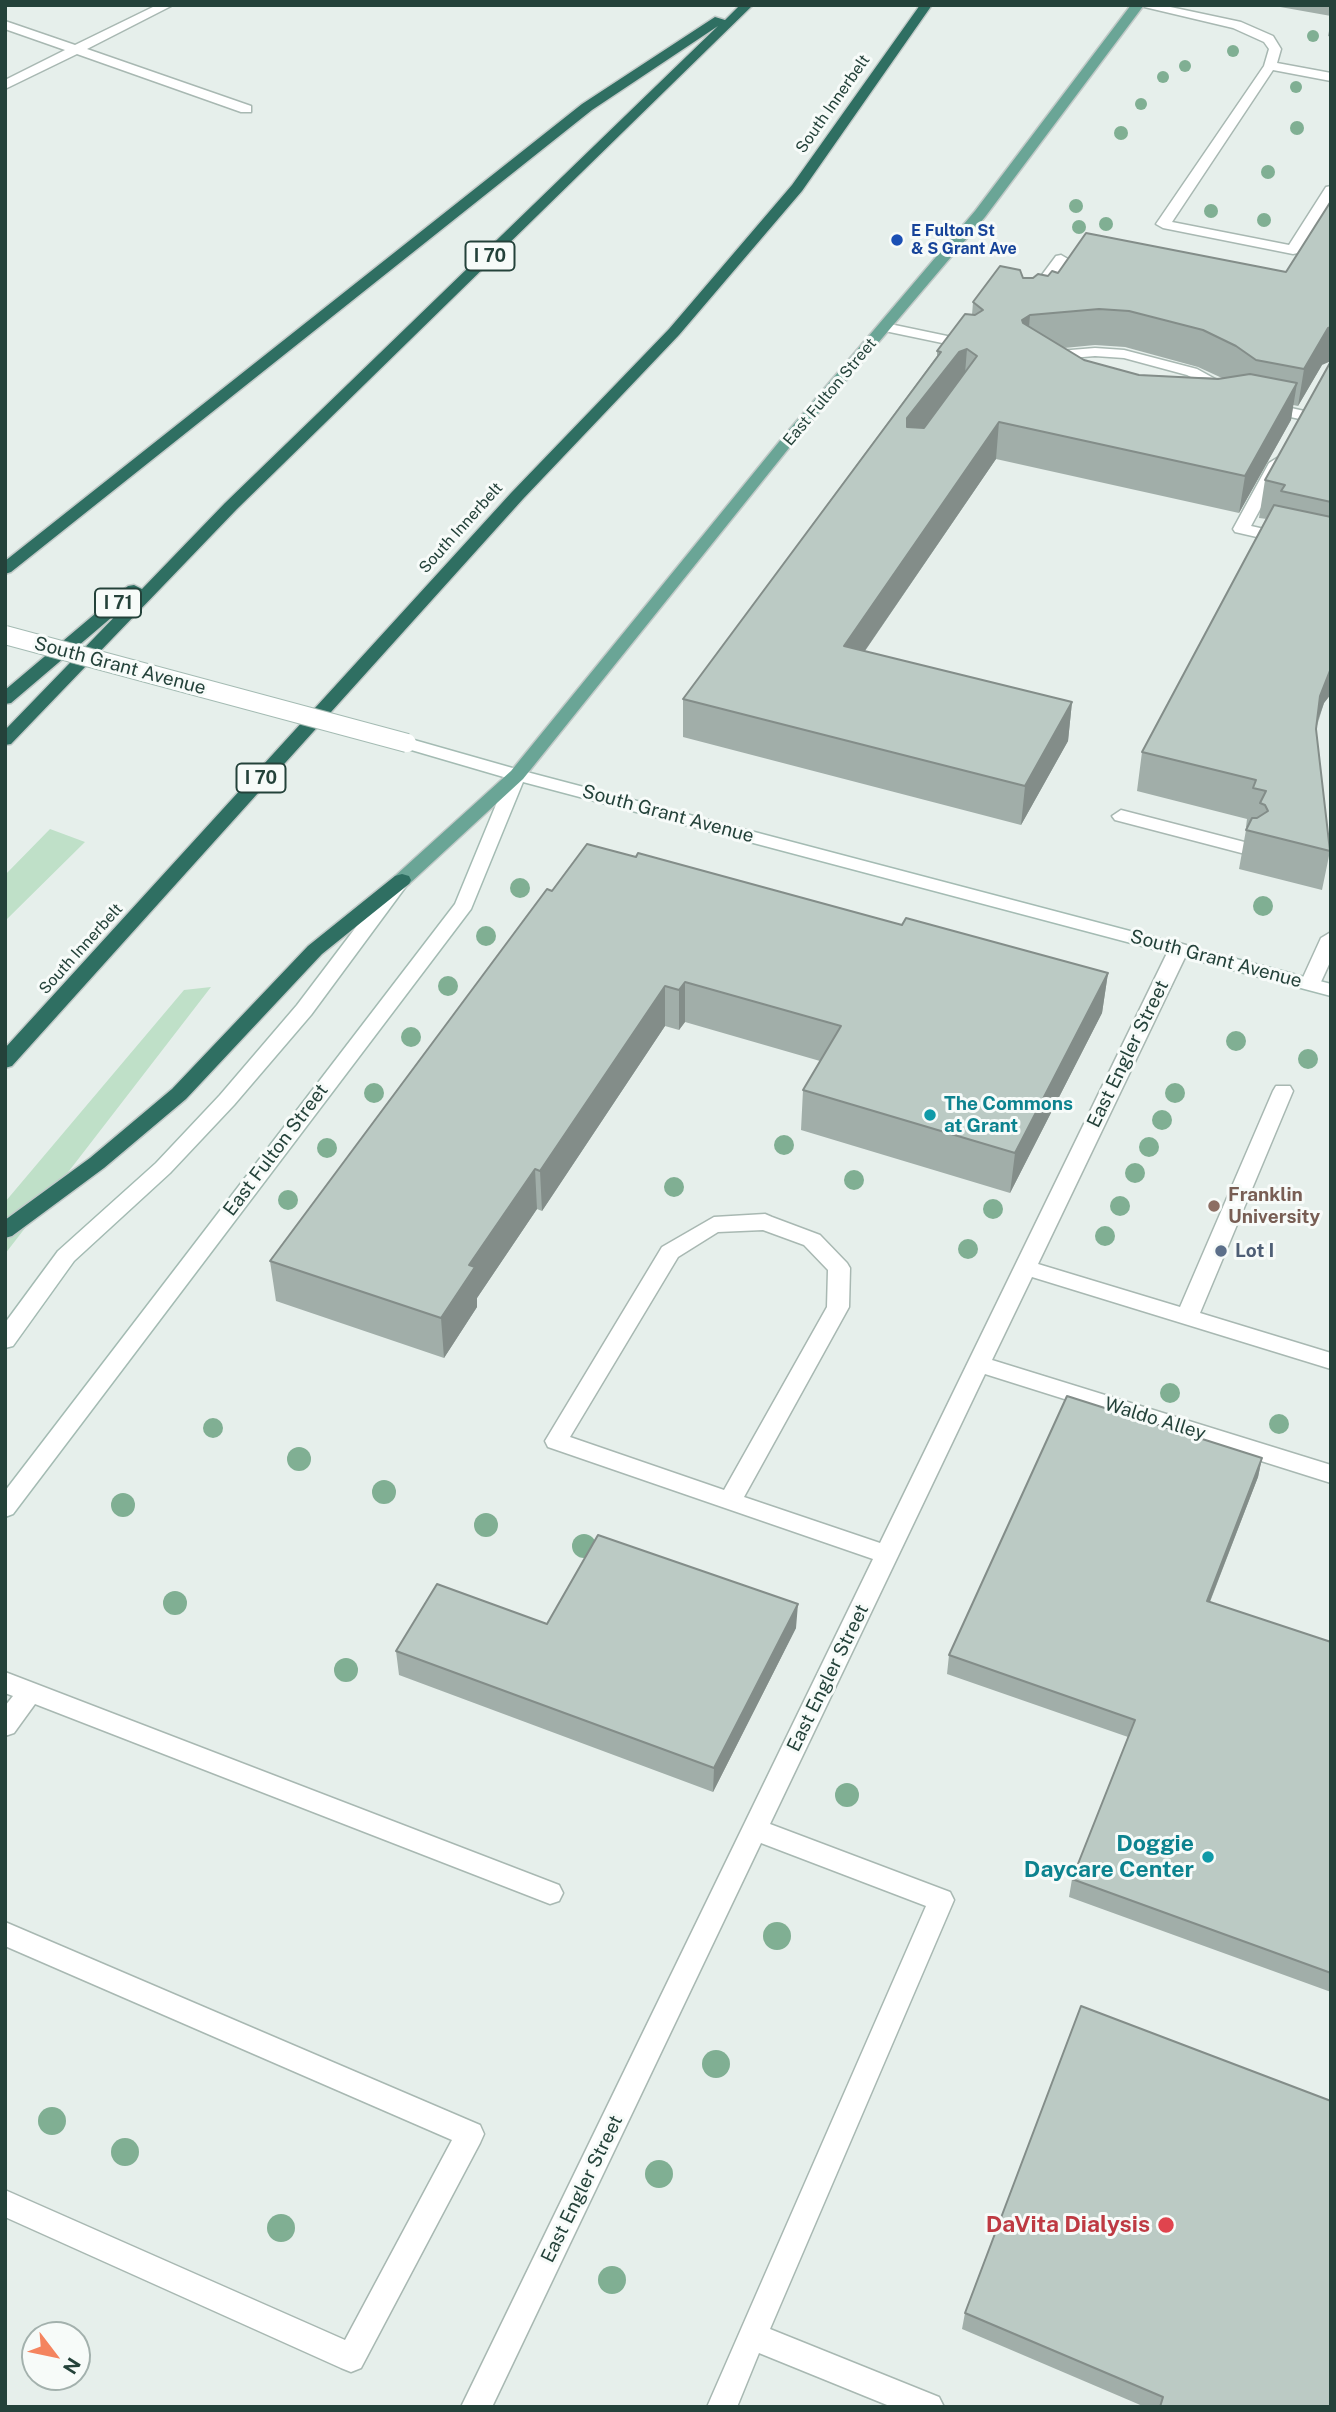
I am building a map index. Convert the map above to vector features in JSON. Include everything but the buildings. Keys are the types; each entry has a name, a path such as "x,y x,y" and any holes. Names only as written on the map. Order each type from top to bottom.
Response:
{"highway":[{"path":"5,569 587,107 741,5"},
{"name":"I 70","path":"5,740 231,506 747,5"},
{"name":"South Innerbelt","path":"5,1061 517,496 674,332 797,188 926,5"},
{"name":"I 71","path":"5,699 231,506"},
{"path":"5,1231 97,1163 179,1094 316,950 402,880"}],"main road":[{"name":"East Fulton Street","path":"402,880 517,775 788,440 980,214 1140,5"}],"street":[{"path":"5,85 167,5"},
{"path":"1140,5 1253,31 1269,39 1275,49 1270,66 1163,224 1293,250 1331,190"},
{"path":"5,25 246,109"},
{"path":"1270,66 1331,77"},
{"path":"1026,308 1061,259"},
{"path":"885,327 971,345"},
{"path":"1048,369 1028,357 1095,352 1124,354 1192,372 1224,387 1234,405 1301,421 1314,396"},
{"path":"1285,449 1241,529 1331,549"},
{"name":"South Grant Avenue","path":"5,635 517,775 1331,990"},
{"name":"East Fulton Street","path":"5,1508 464,905 517,775"},
{"path":"1121,816 1249,849"},
{"name":"East Fulton Street","path":"5,1340 66,1256 163,1168 227,1100 304,1010 402,880"},
{"path":"1310,984 1331,939"},
{"name":"East Engler Street","path":"476,2407 1179,949"},
{"path":"1187,1317 1283,1091"},
{"path":"730,1501 838,1307 839,1268 812,1240 765,1222 714,1225 670,1252 556,1441 730,1501 887,1555"},
{"path":"1026,1268 1331,1361"},
{"name":"Waldo Alley","path":"979,1364 1331,1474"},
{"path":"5,1682 550,1893"},
{"path":"5,1726 30,1692"},
{"path":"722,2407 941,1900 755,1830"},
{"path":"5,1934 470,2134 351,2358 5,2203"},
{"path":"752,2336 929,2407"}],"green space":[{"path":"50,829 85,842 5,921 5,875"},
{"path":"211,987 5,1254 5,1202 184,990"}],"place":[{"name":"E Fulton St & S Grant Ave","path":"897,240"},
{"name":"The Commons at Grant","path":"930,1115"},
{"name":"Franklin University","path":"1214,1206"},
{"name":"Lot I","path":"1221,1251"},
{"name":"Doggie Daycare Center","path":"1208,1857"},
{"name":"DaVita Dialysis","path":"1166,2225"}]}
